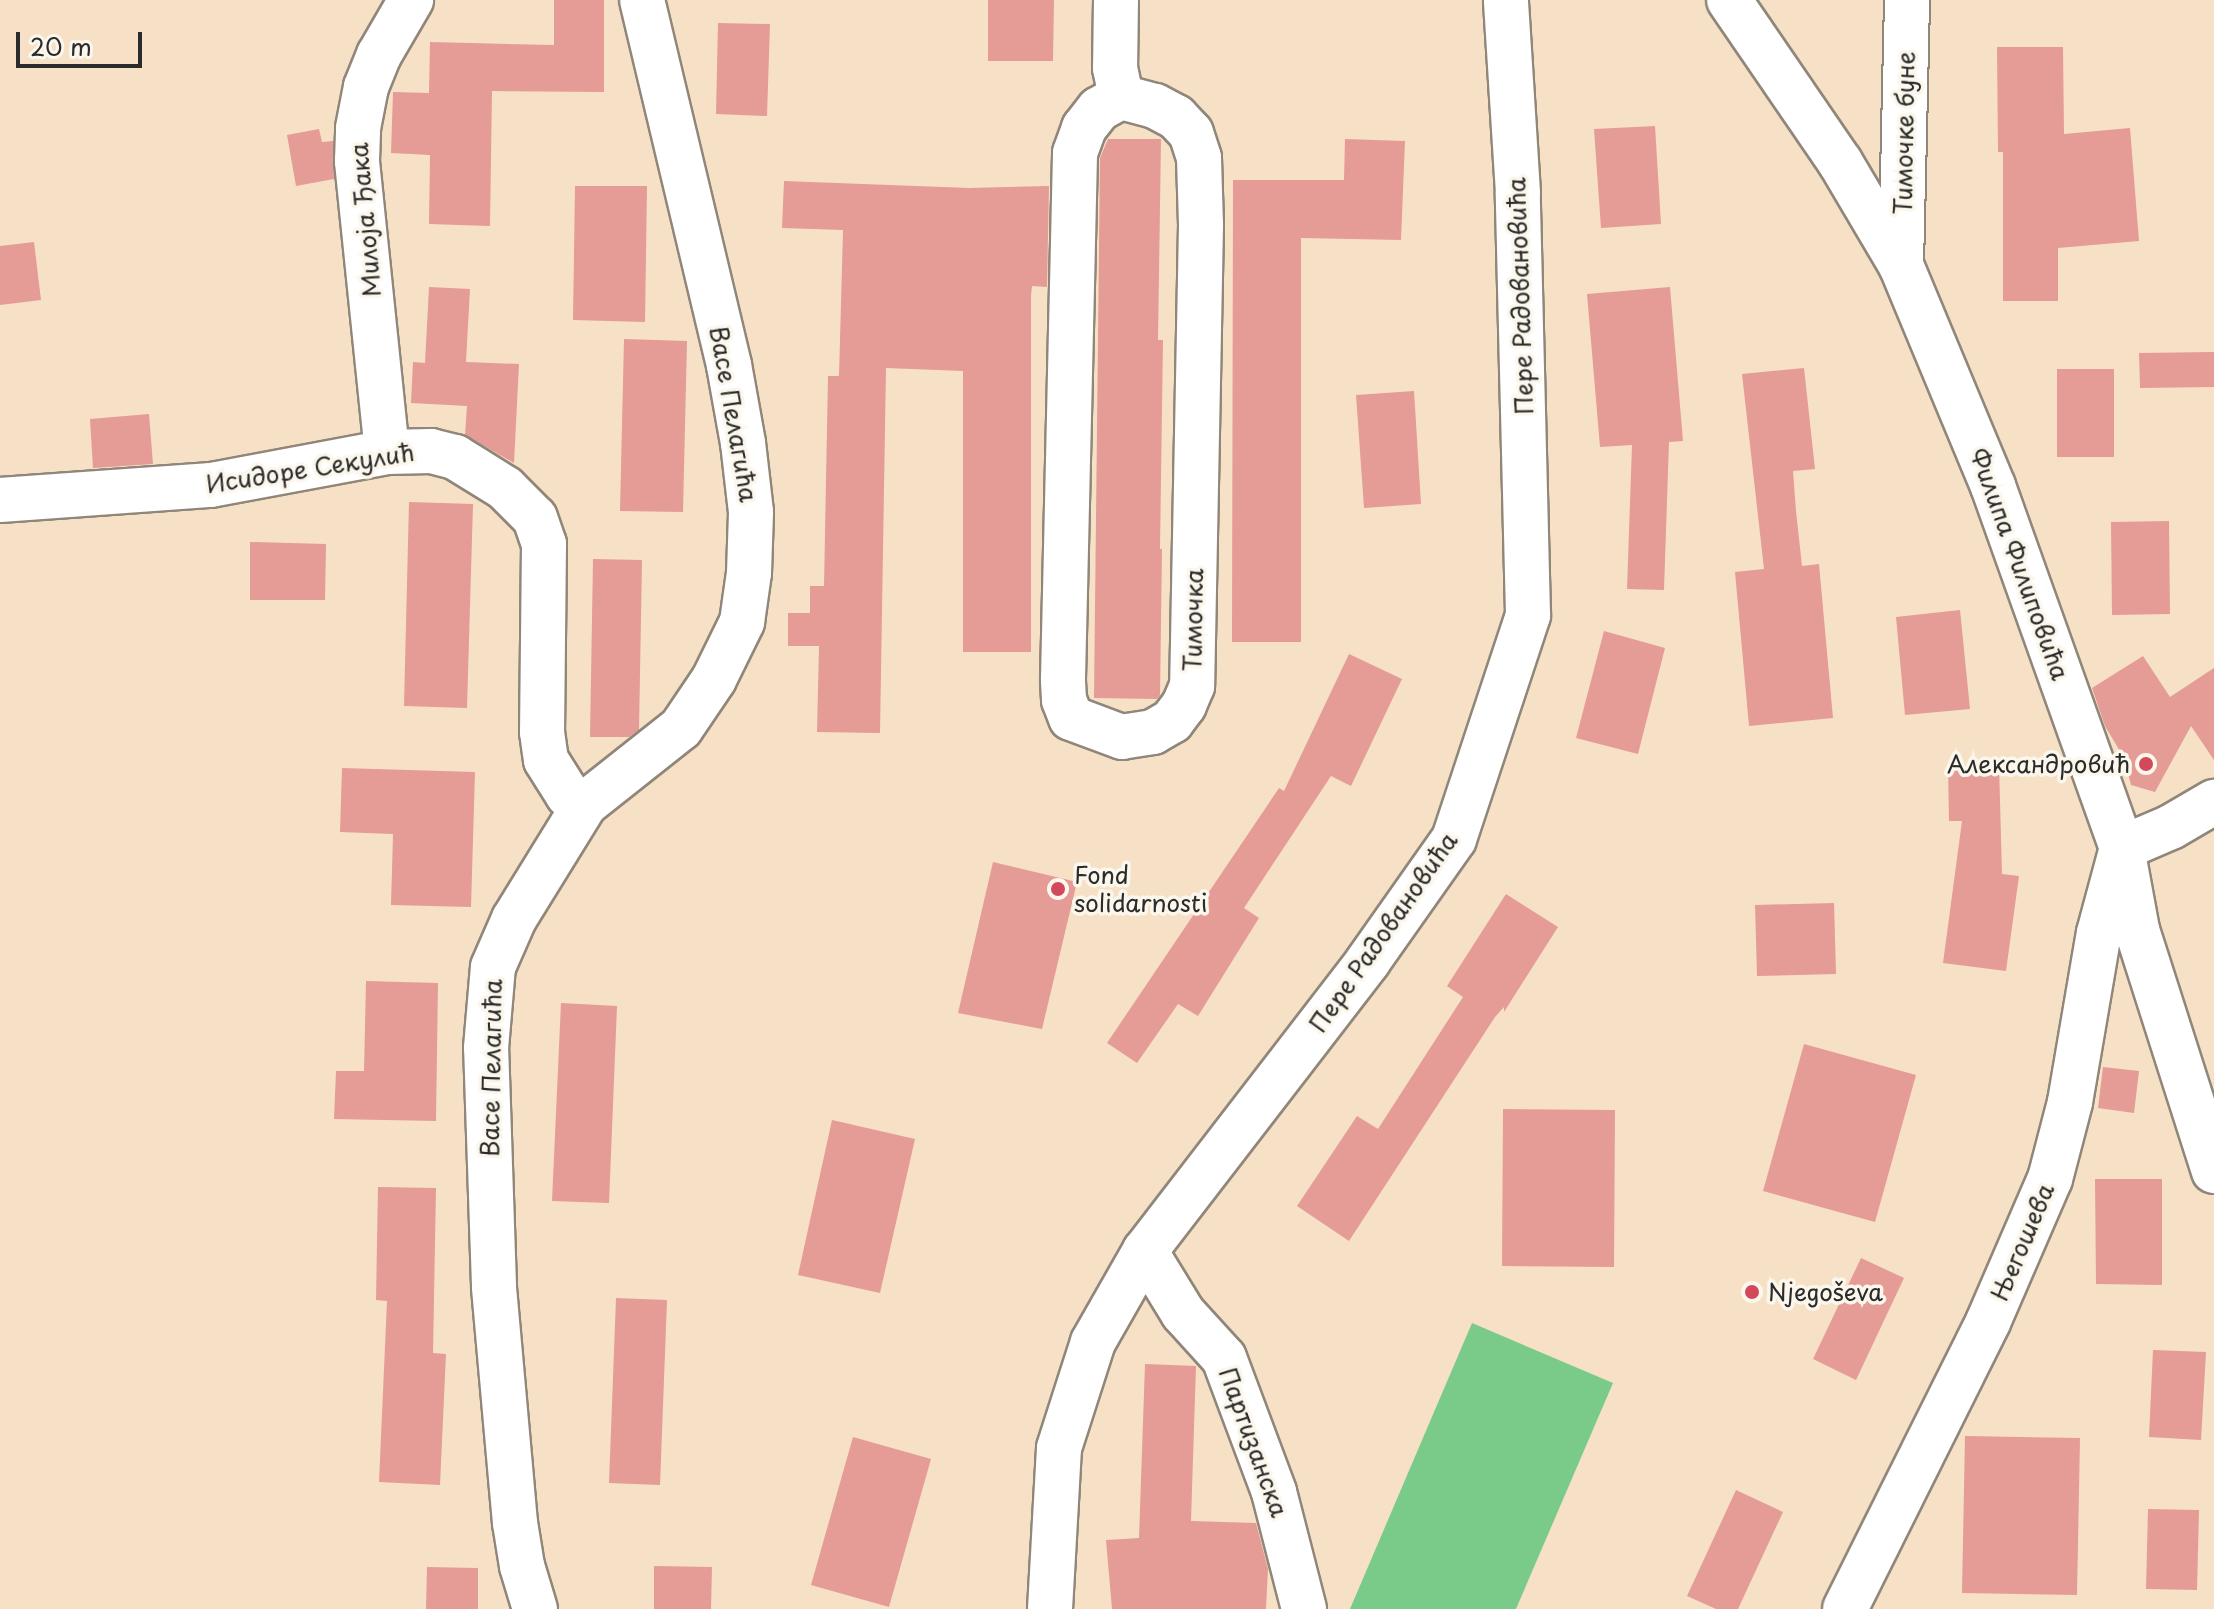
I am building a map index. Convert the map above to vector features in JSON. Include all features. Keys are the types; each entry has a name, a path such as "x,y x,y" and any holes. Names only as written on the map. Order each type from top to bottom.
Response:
{"street":[{"name":"Милоја Ђака","path":"387,452 357,161 358,128 366,87 379,55 411,0"},
{"name":"Васе Пелагића","path":"535,1609 515,1523 494,1286 488,1008 493,967 514,919 585,804 681,728 714,679 742,622 749,573 751,512 729,365 642,0"},
{"path":"1116,0 1115,68 1121,97"},
{"name":"Пере Радовановића","path":"1050,1609 1059,1448 1093,1342 1145,1251 1368,961 1454,839 1528,615 1518,193 1506,0"},
{"name":"Филипа Филиповића","path":"1729,0 1840,162 1901,265 1993,486 2122,848 2137,930 2214,1171"},
{"name":"Тимочке буне","path":"1901,265 1907,0"},
{"name":"Тимочка","path":"1121,97 1155,106 1176,117 1191,133 1199,158 1201,225 1192,686 1184,705 1172,721 1153,732 1122,737 1071,718 1064,700 1063,679 1075,153 1084,128 1099,109 1121,97"},
{"name":"Исидоре Секулић","path":"0,500 211,485 387,452 431,451 455,457 505,488 535,518 544,544 542,732 546,760 568,795 585,804"},
{"path":"2122,848 2171,827 2214,802"},
{"name":"Његошева","path":"1845,1609 1988,1322 2050,1179 2070,1102 2099,933 2122,848"},
{"name":"Партизанска","path":"1145,1251 1183,1313 1224,1358 1274,1492 1304,1609"}],"green space":[{"path":"1472,1323 1613,1383 1516,1609 1350,1609"}],"building":[{"path":"554,0 604,0 604,92 492,91 490,226 429,224 430,155 391,153 393,92 429,93 430,42 554,45"},
{"path":"988,0 1054,0 1053,61 988,61"},
{"path":"718,23 770,24 767,116 716,114"},
{"path":"1997,47 2063,47 2064,134 2130,128 2139,241 2058,248 2058,301 2003,301 2003,152 1998,152"},
{"path":"1655,126 1661,224 1601,228 1594,129"},
{"path":"319,129 322,142 333,141 334,179 296,186 287,135"},
{"path":"1108,139 1161,139 1158,340 1163,340 1162,549 1160,695 1157,699 1094,698 1100,158"},
{"path":"1345,139 1405,141 1401,240 1301,238 1301,642 1232,642 1233,180 1344,180"},
{"path":"784,181 969,188 1049,186 1047,287 1032,286 1031,296 1031,652 963,652 963,371 886,368 880,733 817,732 819,646 788,646 788,613 810,613 810,586 824,586 828,376 839,376 843,230 782,228"},
{"path":"575,186 647,186 645,322 573,320"},
{"path":"34,242 41,300 0,305 0,246"},
{"path":"429,287 470,289 466,362 519,364 514,463 465,435 467,406 411,403 413,362 425,363"},
{"path":"1670,287 1683,441 1669,442 1664,590 1627,589 1632,445 1600,447 1587,294"},
{"path":"624,339 687,341 683,512 620,511"},
{"path":"2214,352 2214,387 2140,388 2139,353"},
{"path":"1804,368 1815,469 1793,471 1796,511 1802,566 1819,564 1833,718 1749,726 1735,572 1764,569 1742,374"},
{"path":"2057,369 2114,369 2114,457 2057,457"},
{"path":"1414,391 1421,504 1364,508 1356,395"},
{"path":"149,414 153,464 93,468 90,419"},
{"path":"409,502 473,504 467,708 404,706"},
{"path":"2169,521 2170,614 2112,615 2111,522"},
{"path":"250,542 326,544 325,600 250,600"},
{"path":"593,559 642,560 639,730 629,737 590,737"},
{"path":"1960,610 1970,709 1905,715 1896,617"},
{"path":"1604,631 1665,648 1638,754 1576,738"},
{"path":"1349,654 1402,679 1351,786 1331,776 1244,908 1259,918 1198,1016 1178,1004 1137,1063 1107,1043 1279,788 1284,791"},
{"path":"2143,656 2170,697 2214,668 2214,760 2191,726 2155,792 2131,785 2124,758 2105,726 2092,688"},
{"path":"1999,764 2002,874 2019,876 2006,971 1943,963 1962,821 1949,821 1948,766"},
{"path":"342,768 475,772 471,907 391,905 393,834 340,832"},
{"path":"993,862 1077,882 1042,1029 958,1013"},
{"path":"1506,894 1558,927 1504,1012 1504,1007 1495,1017 1349,1241 1297,1206 1357,1116 1378,1129 1463,997 1447,986"},
{"path":"1834,903 1836,974 1757,976 1755,905"},
{"path":"366,981 438,983 436,1121 334,1119 336,1071 364,1071"},
{"path":"561,1003 617,1006 609,1203 552,1201"},
{"path":"1804,1044 1916,1075 1875,1222 1763,1191"},
{"path":"2103,1067 2139,1071 2134,1113 2098,1108"},
{"path":"1503,1109 1615,1110 1614,1267 1502,1266"},
{"path":"832,1120 915,1139 880,1293 798,1275"},
{"path":"2095,1179 2162,1179 2162,1285 2096,1284"},
{"path":"378,1187 436,1188 433,1353 446,1354 440,1485 379,1482 387,1301 376,1300"},
{"path":"1861,1258 1904,1278 1856,1380 1813,1359"},
{"path":"616,1298 667,1300 660,1485 609,1483"},
{"path":"2153,1350 2206,1352 2201,1440 2149,1437"},
{"path":"1145,1364 1196,1366 1191,1521 1256,1523 1268,1569 1266,1609 1112,1609 1106,1540 1139,1538"},
{"path":"1965,1436 2080,1438 2077,1595 1962,1593"},
{"path":"853,1437 931,1459 889,1607 811,1585"},
{"path":"1736,1490 1783,1512 1738,1609 1716,1609 1687,1596"},
{"path":"2148,1509 2199,1510 2197,1590 2146,1589"},
{"path":"654,1566 712,1567 711,1609 654,1609"},
{"path":"427,1567 478,1568 478,1609 426,1609"}],"place":[{"name":"Александровић","path":"2146,764"},
{"name":"Fond solidarnosti","path":"1058,889"},
{"name":"Njegoševa","path":"1752,1292"}]}
